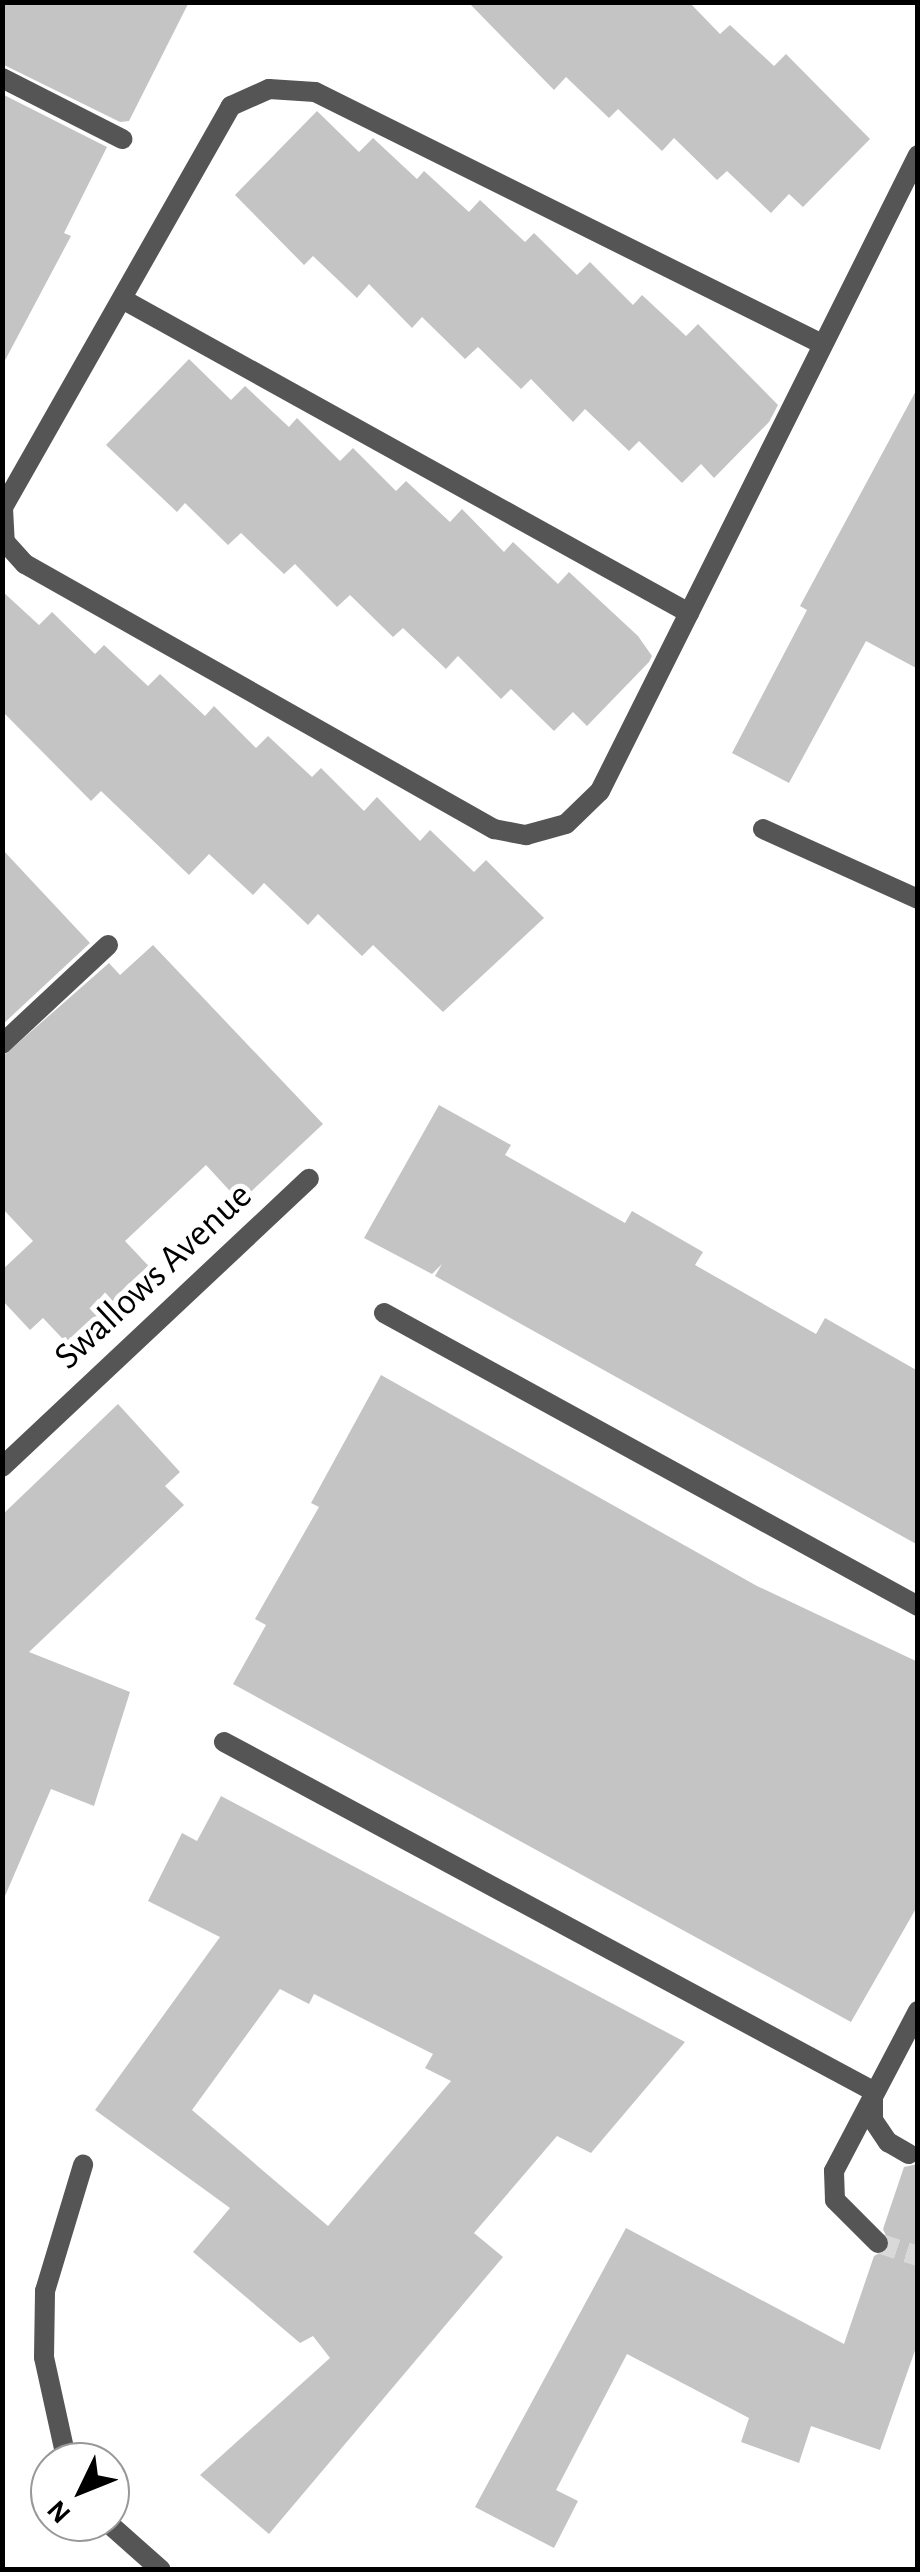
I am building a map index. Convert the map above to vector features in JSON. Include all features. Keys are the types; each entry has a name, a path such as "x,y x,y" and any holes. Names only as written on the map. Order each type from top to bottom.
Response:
{"street":[{"path":"2,78 122,139"},
{"path":"822,344 315,92 269,89 231,106 4,508 5,542 24,564 494,829 526,835 566,824 600,791 918,155"},
{"path":"124,300 689,614"},
{"path":"763,829 918,899"},
{"path":"2,1044 108,945"},
{"name":"Swallows Avenue","path":"2,1467 309,1179"},
{"path":"384,1313 918,1606"},
{"path":"224,1742 874,2091"},
{"path":"878,2242 853,2225 835,2200 834,2171 918,2010"},
{"path":"874,2091 873,2120 888,2142 910,2154"},
{"path":"63,2442 44,2358 45,2291 83,2165"},
{"path":"130,2542 161,2570"}],"building":[{"path":"2,2 189,2 129,121 120,122 2,64"},
{"path":"468,2 689,2 720,34 730,25 774,66 786,54 870,139 803,207 789,194 771,213 727,171 717,180 674,138 662,151 618,109 609,118 566,77 554,90"},
{"path":"2,94 107,147 64,233 71,236 2,366"},
{"path":"317,111 359,152 373,138 417,179 424,171 469,212 480,200 525,242 534,233 577,275 590,262 633,305 642,295 686,336 698,324 778,405 769,422 714,478 701,464 682,483 639,441 629,451 585,409 573,422 531,379 521,389 478,347 465,359 422,317 412,328 369,284 357,298 313,256 304,265 235,195"},
{"path":"189,359 231,400 245,386 289,427 297,418 340,461 353,448 396,491 406,481 450,522 462,509 504,552 513,542 558,584 569,572 638,636 652,656 649,662 587,726 573,712 554,731 511,689 501,699 458,656 446,669 403,628 393,637 350,595 337,607 295,564 284,574 241,533 228,545 185,503 177,512 106,445"},
{"path":"918,387 918,669 866,641 789,783 732,753 807,610 800,606"},
{"path":"2,591 39,625 52,612 95,654 104,645 148,686 160,674 205,716 214,706 256,748 268,736 312,777 321,768 364,811 377,797 420,841 430,830 474,872 486,860 544,918 443,1012 373,945 362,956 318,914 308,925 264,883 253,895 209,854 189,875 101,791 91,801 2,711"},
{"path":"2,849 90,943 2,1025"},
{"path":"153,945 323,1124 240,1202 206,1165 125,1241 159,1277 77,1354 43,1318 30,1330 2,1300 2,1270 33,1241 2,1208 2,1057 109,963 120,975"},
{"path":"439,1105 511,1145 505,1155 625,1223 632,1211 703,1252 695,1265 816,1334 825,1318 918,1371 918,1545 435,1276 442,1264 432,1274 364,1238"},
{"path":"381,1375 757,1586 918,1662 918,1905 851,2022 233,1684 266,1625 255,1619 319,1507 311,1503"},
{"path":"118,1404 180,1472 165,1486 184,1505 29,1652 130,1692 94,1806 51,1789 2,1903 2,1515"},
{"path":"221,1796 685,2042 591,2153 557,2136 474,2233 503,2257 269,2534 200,2475 330,2358 313,2336 300,2343 193,2252 230,2208 95,2110 220,1937 148,1901 182,1833 197,1841","holes":["280,1989 309,2004 314,1994 433,2054 425,2068 451,2081 328,2226 192,2110"]},
{"path":"918,2164 918,2342 880,2450 811,2426 799,2463 741,2442 749,2418 627,2354 556,2490 578,2501 554,2548 475,2507 626,2228 844,2344 874,2256 891,2247 883,2229 904,2167"}],"tunnel":[{"path":"878,2243 918,2256"}]}
